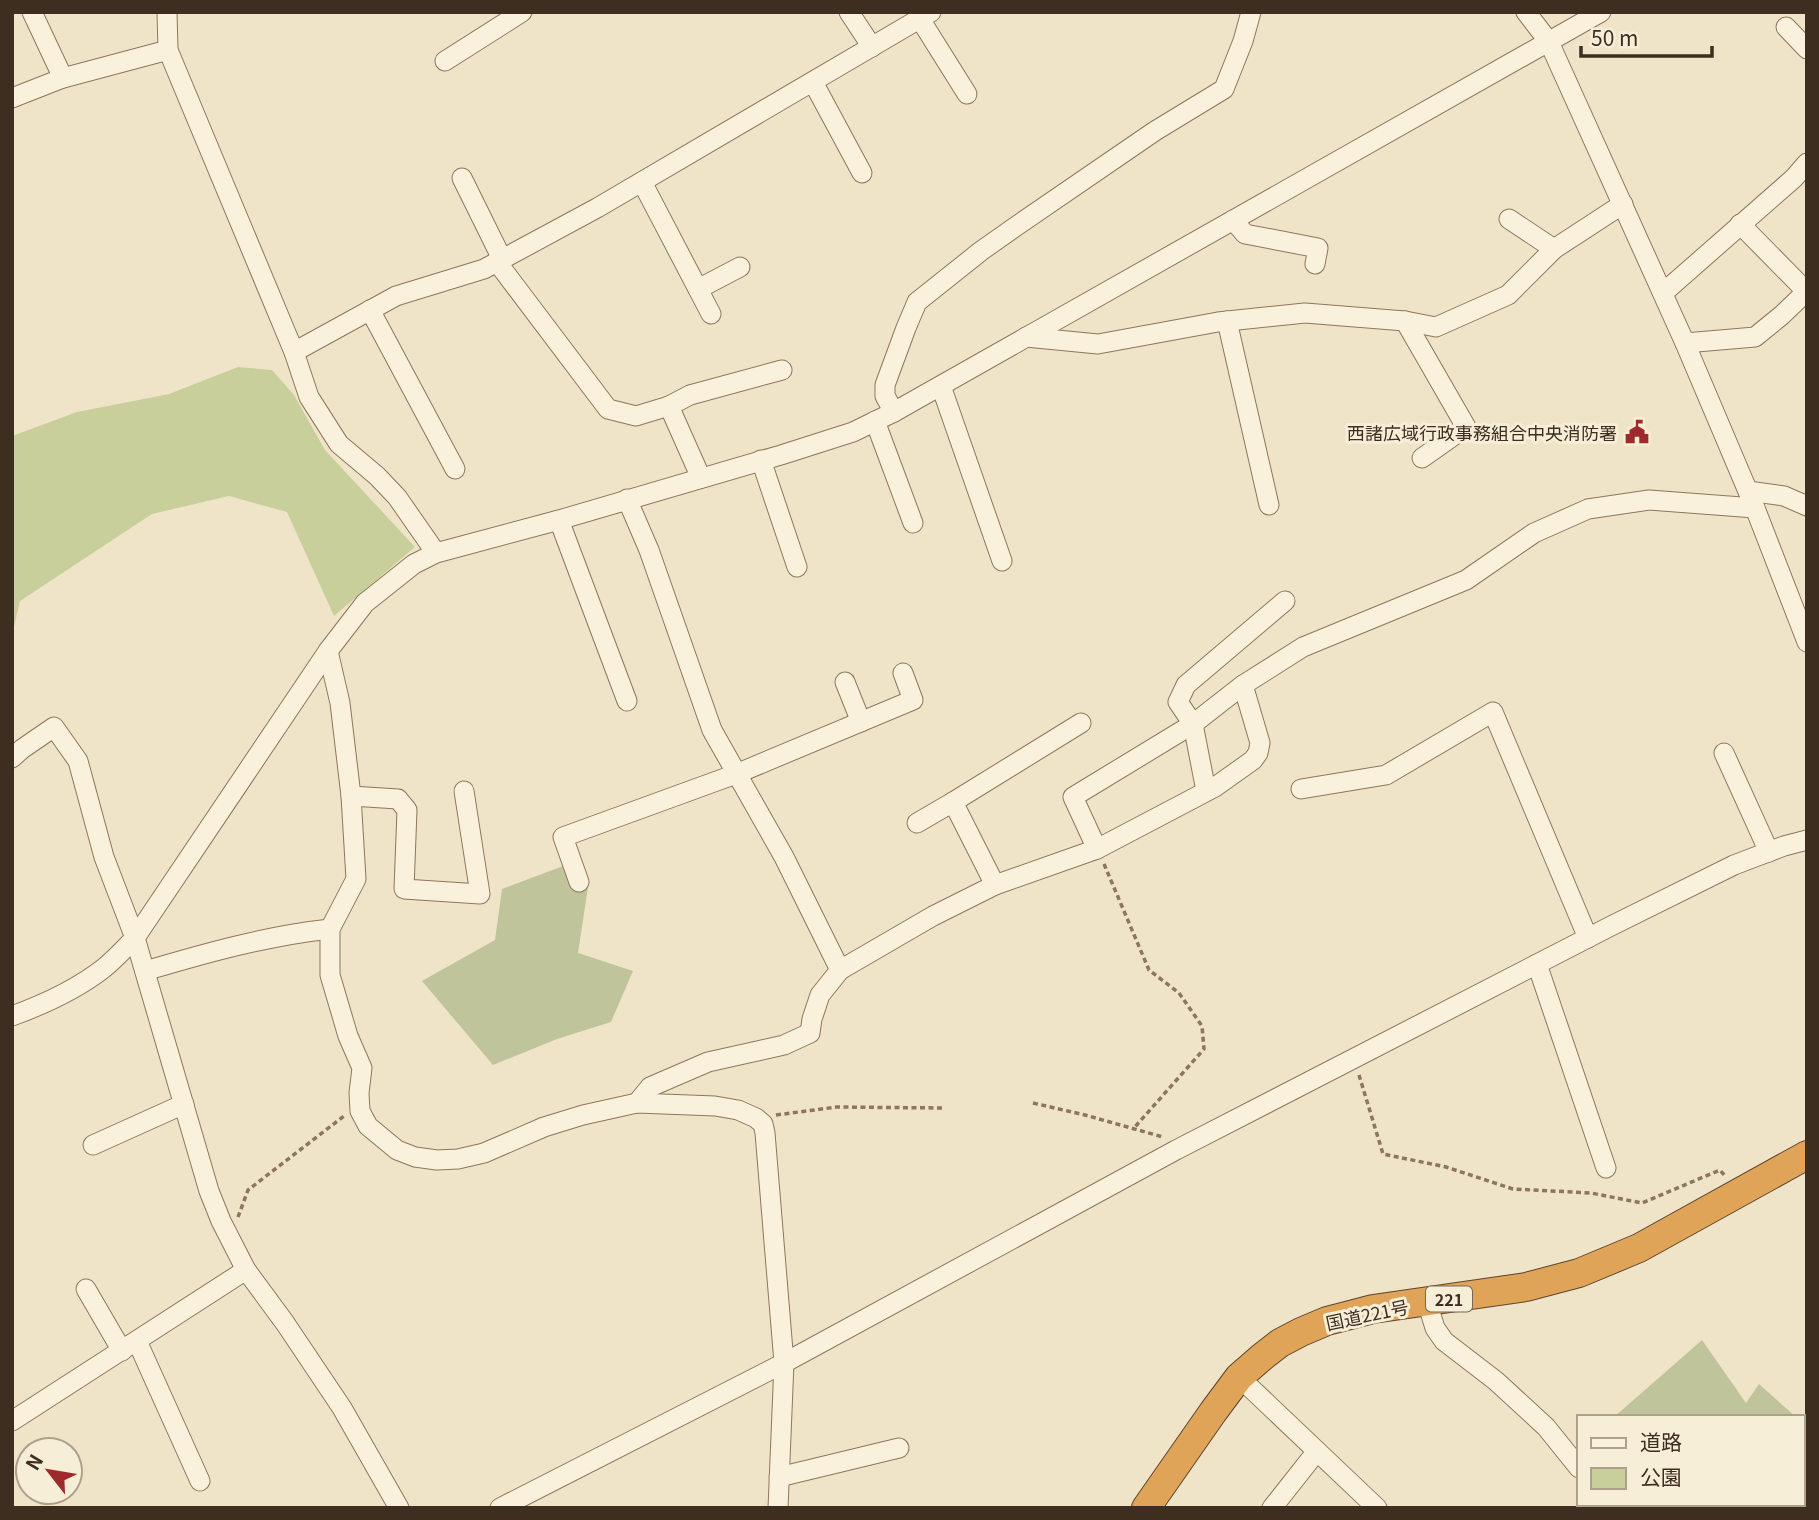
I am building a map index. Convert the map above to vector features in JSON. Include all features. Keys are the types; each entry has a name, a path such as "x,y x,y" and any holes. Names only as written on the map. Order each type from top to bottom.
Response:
{"highway":[{"name":"国道221号","path":"1146,1508 1239,1377 1280,1343 1327,1321 1374,1309 1526,1287 1579,1273 1639,1248 1807,1155"}],"street":[{"path":"32,12 63,78"},
{"path":"167,12 168,50 295,352 309,397 340,444 397,496 436,553"},
{"path":"445,61 522,12"},
{"path":"849,12 872,47"},
{"path":"894,412 886,396 885,385 917,302 1015,227 1155,131 1224,89 1251,12"},
{"path":"1526,12 1549,42 1663,293 1751,500 1807,642"},
{"path":"12,1016 74,989 105,968 135,938 328,651 365,603 414,564 436,553 559,520 853,432 941,386 1601,12"},
{"path":"295,352 396,296 484,269 500,261 642,182 925,16 967,94"},
{"path":"1786,27 1807,49"},
{"path":"12,97 63,78 168,50"},
{"path":"813,82 862,173"},
{"path":"1663,293 1794,178 1807,163"},
{"path":"462,178 500,261 608,409 636,416 669,406 690,395 782,370"},
{"path":"642,182 711,314"},
{"path":"1026,337 1098,344 1227,321 1305,313 1405,321 1436,327 1508,295 1554,249 1623,204"},
{"path":"1509,219 1554,249"},
{"path":"1233,220 1245,234 1318,248 1315,264"},
{"path":"1685,343 1755,337 1807,291 1740,224"},
{"path":"698,289 740,267"},
{"path":"370,310 455,469"},
{"path":"1227,321 1269,505"},
{"path":"1405,321 1466,427 1422,458"},
{"path":"941,386 1002,561"},
{"path":"669,406 701,478"},
{"path":"875,421 913,523"},
{"path":"761,460 797,567"},
{"path":"1097,849 1073,797 1193,724 1242,685 1303,647 1466,580 1534,533 1588,509 1649,500 1751,500 1784,496 1807,506"},
{"path":"628,499 649,550 712,730 784,857 840,970"},
{"path":"559,520 627,701"},
{"path":"1206,791 1193,724 1178,702 1186,685 1285,601"},
{"path":"328,651 340,703 351,796 356,879 330,929 330,975 348,1036 362,1068 360,1111 368,1126 397,1150 415,1157 436,1160 458,1159 484,1153 544,1127 637,1102 715,1106 737,1110 763,1124 785,1363 778,1508"},
{"path":"579,882 562,837 736,774 913,700 904,673"},
{"path":"845,682 861,722"},
{"path":"637,1102 650,1087 708,1062 784,1045 810,1033 820,995 840,970 933,916 995,885 1097,849 1206,791 1253,760 1260,743 1242,685"},
{"path":"1301,789 1386,775 1493,712 1588,938"},
{"path":"917,823 1081,723"},
{"path":"12,758 22,748 54,727 78,761 104,857 135,938 209,1191 229,1238 246,1270 342,1408 399,1508"},
{"path":"1724,753 1769,852"},
{"path":"351,796 398,799 407,810 404,889 480,894 464,791"},
{"path":"953,802 995,885"},
{"path":"500,1508 785,1363 1188,1144 1537,964 1734,865 1807,840"},
{"path":"145,971 219,949 330,929"},
{"path":"1537,964 1606,1168"},
{"path":"93,1145 184,1104"},
{"path":"12,1421 246,1270"},
{"path":"86,1289 130,1346 200,1480"},
{"path":"1427,1302 1435,1328 1444,1341 1496,1381 1546,1427 1577,1466"},
{"path":"1239,1377 1377,1508"},
{"path":"779,1477 899,1448"},
{"path":"1272,1508 1317,1451"}],"path":[{"path":"1097,849 1149,970 1180,993 1202,1026 1204,1049 1134,1128"},
{"path":"1355,1059 1383,1154 1446,1167 1513,1189 1591,1193 1642,1203 1720,1170 1738,1193"},
{"path":"229,1238 248,1190 360,1104"},
{"path":"1033,1104 1188,1144"},
{"path":"756,1118 837,1107 942,1108"}],"green space":[{"path":"238,367 272,370 294,395 325,450 415,547 334,616 287,512 229,496 152,514 20,601 12,635 12,436 77,412 169,394"},
{"path":"571,863 588,887 578,953 633,971 611,1022 557,1039 493,1065 422,981 495,940 502,889"},
{"path":"1702,1340 1746,1403 1759,1384 1794,1415 1616,1415"},
{"path":"1805,1424 1807,1426 1807,1508 1638,1506 1805,1506"}],"place":[{"name":"西諸広域行政事務組合中央消防署","path":"1637,432"}]}
